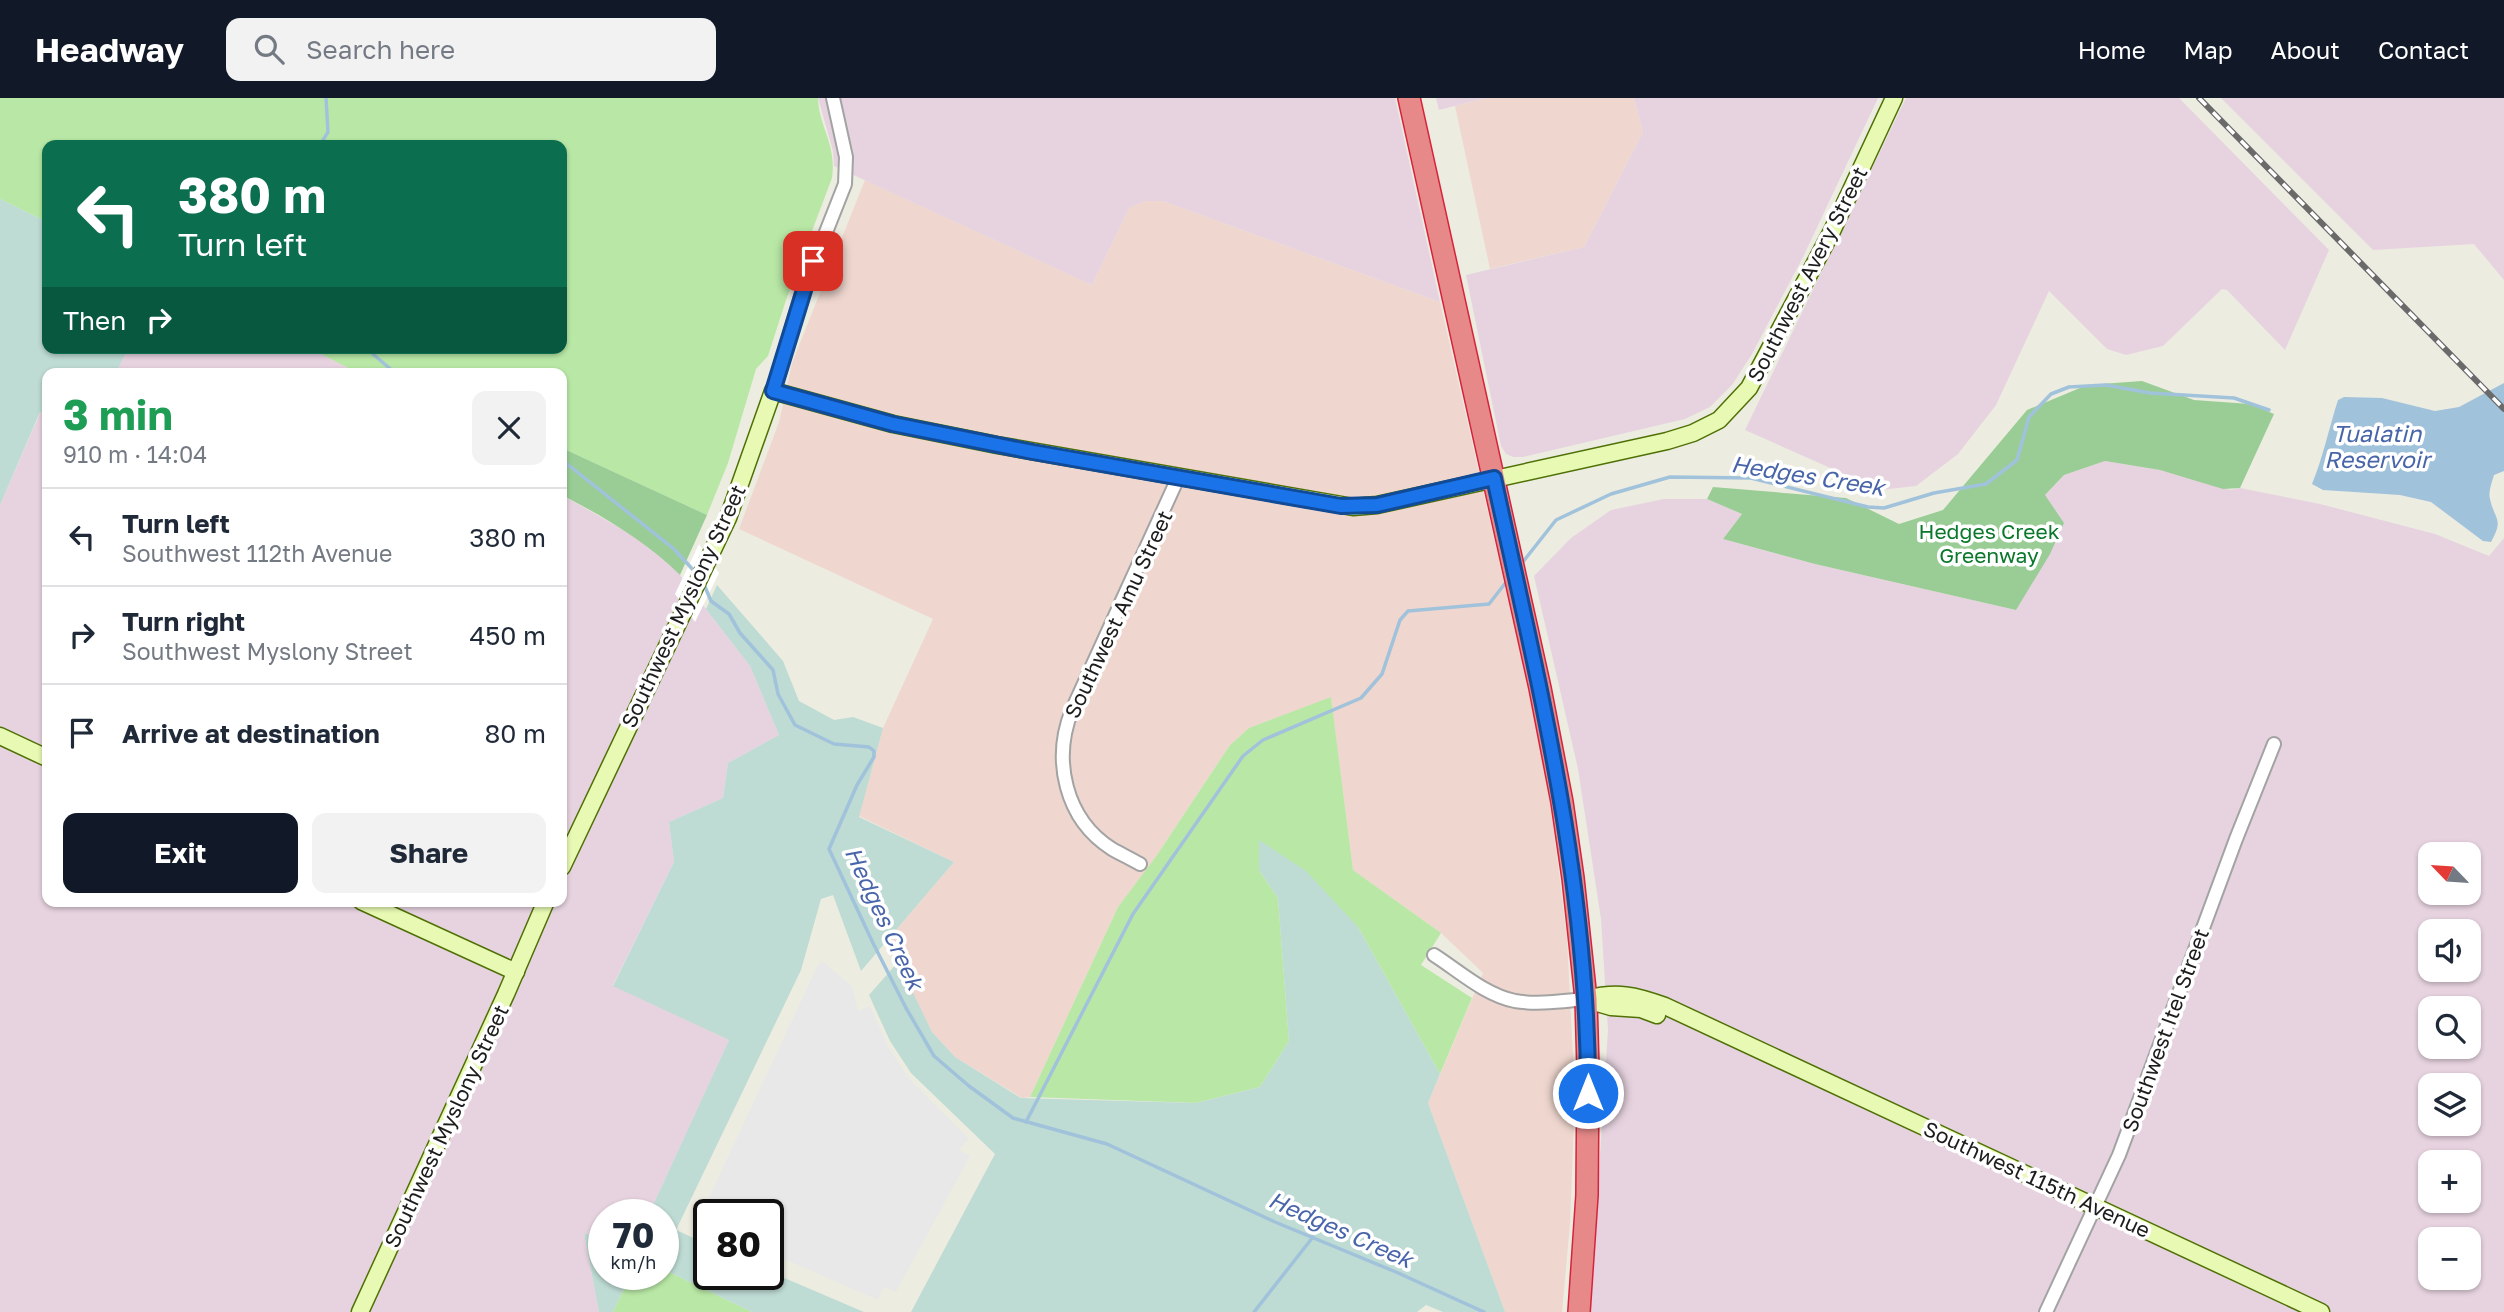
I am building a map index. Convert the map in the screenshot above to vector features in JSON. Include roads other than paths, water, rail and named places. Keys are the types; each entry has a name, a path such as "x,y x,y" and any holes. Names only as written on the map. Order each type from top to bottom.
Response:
{"highway":[{"path":"1409,98 1494,478 1560,791 1573,878 1586,999 1587,1195 1579,1312"}],"street":[{"name":"Southwest Myslony Street","path":"567,856 728,518 773,391 802,293 845,184 846,157 833,98"},
{"name":"Southwest Avery Street","path":"773,391 893,424 1033,452 1353,507 1377,505 1680,438 1708,427 1728,412 1749,388 1832,231 1894,98"},
{"name":"Southwest Amu Street","path":"1140,864 1111,849 1081,818 1067,792 1062,755 1067,724 1178,478"},
{"path":"0,736 42,756"},
{"name":"Southwest Itel Street","path":"2046,1312 2119,1155 2274,744"},
{"path":"374,907 516,972"},
{"name":"Southwest Myslony Street","path":"360,1312 543,907"},
{"name":"Southwest 115th Avenue","path":"1434,955 1484,988 1507,999 1534,1002 1586,999 1609,993 1641,998 1674,1010 2321,1312"}],"water":[{"name":"Tualatin Reservoir","path":"2504,383 2504,471 2494,475 2490,490 2498,524 2491,542 2483,541 2431,502 2400,495 2323,490 2312,484 2338,400 2344,397 2382,398 2435,411 2459,407"}],"waterway":[{"name":"Hedges Creek","path":"323,140 328,132 326,98"},
{"name":"Hedges Creek","path":"373,354 389,368"},
{"name":"Hedges Creek","path":"1522,563 1556,520 1611,494 1670,477 1751,478 1868,507 1884,508 1934,493 1986,484 2017,460 2029,417 2051,394 2069,387 2106,385 2150,393 2234,398 2269,410"},
{"name":"Hedges Creek","path":"567,464 674,549 696,573"},
{"name":"Hedges Creek","path":"1026,1122 1133,914 1243,756 1263,740 1361,698 1382,674 1400,620 1408,611 1489,604 1507,581"},
{"name":"Hedges Creek","path":"703,582 711,601 729,614 740,633 773,670 778,694 795,725 834,744 869,747 874,751 874,757 857,785 829,849 873,943 934,1056 1013,1118 1107,1144 1275,1222 1484,1312"},
{"path":"1254,1312 1313,1237"}],"railway":[{"path":"2199,98 2504,409"}],"park label":[{"name":"Hedges Creek Greenway","path":"1989,543"}]}
